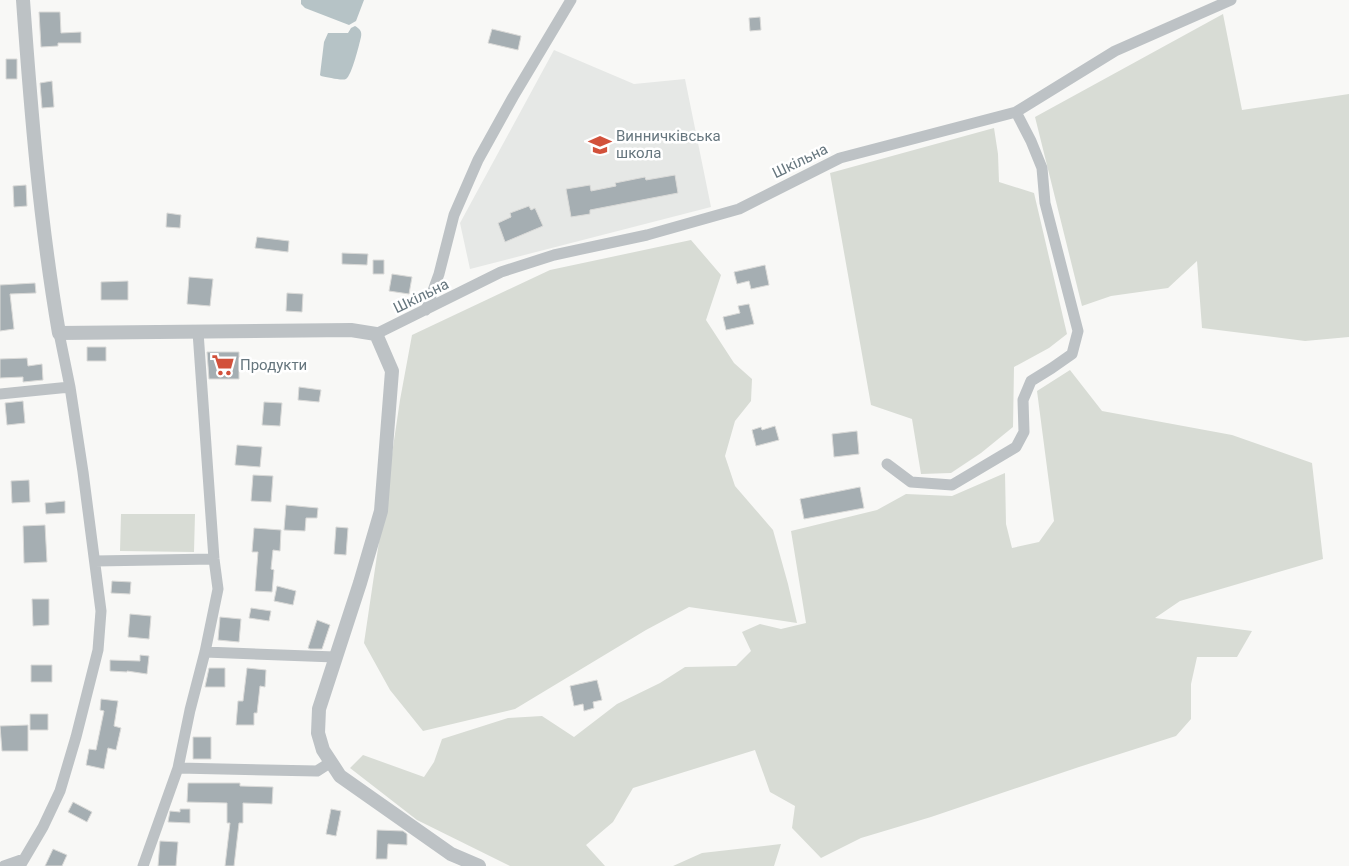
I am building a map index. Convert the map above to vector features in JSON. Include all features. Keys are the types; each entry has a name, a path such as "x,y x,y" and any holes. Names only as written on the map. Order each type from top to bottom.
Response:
{"street":[{"path":"4,866 22,863 43,827 60,791 98,650 101,611 70,387 50,280 31,117 23,0"},
{"path":"426,310 439,274 454,215 478,160 571,0"},
{"name":"Шкільна","path":"376,334 501,272 554,255 646,235 739,209 840,158 1016,112 1115,51 1232,0"},
{"path":"887,464 911,482 952,485 960,481 1016,447 1024,432 1023,400 1031,380 1072,354 1078,331 1045,203 1042,168 1016,112"},
{"path":"59,333 350,330 376,334 392,371 380,511 360,583 319,709 318,732 323,750 340,776 451,854 479,866"},
{"path":"143,866 178,768 218,589 214,559 198,332"},
{"path":"0,394 70,387"},
{"path":"95,561 214,559"},
{"path":"205,652 335,657"},
{"path":"178,768 317,771 331,762"}],"shaded area":[{"path":"301,0 364,0 356,21 349,25 305,8 301,4"},
{"path":"1223,14 1242,110 1349,94 1349,337 1305,341 1202,328 1197,261 1168,288 1111,296 1082,306 1035,117"},
{"path":"355,26 360,30 361,37 351,72 346,79 341,80 321,76 324,42 328,33 348,33"},
{"name":"Винничківська школа","path":"554,50 634,84 685,79 711,207 470,269 460,223"},
{"path":"994,128 998,154 999,182 1034,193 1067,334 1049,348 1014,367 1013,427 981,453 951,473 921,474 912,419 871,405 830,173"},
{"path":"691,240 721,275 706,320 734,363 752,379 751,401 735,421 725,456 735,486 773,530 797,623 689,607 646,630 515,709 423,731 390,690 364,643 400,400 412,335 550,270"},
{"path":"1070,370 1102,411 1232,435 1312,463 1323,559 1180,601 1155,618 1252,631 1237,657 1197,657 1191,684 1191,719 1176,736 931,817 861,838 821,858 792,828 795,806 770,792 755,750 633,788 613,822 586,845 605,866 510,866 417,820 350,768 363,755 424,777 434,762 442,739 508,718 542,716 574,737 617,704 660,683 685,667 736,666 751,651 742,632 760,624 781,629 806,623 791,531 877,510 906,494 952,496 1005,473 1006,524 1012,548 1039,542 1054,521 1037,391"},
{"path":"121,514 195,514 194,552 120,551"},
{"path":"781,844 774,866 673,866 702,853"}],"building":[{"path":"39,12 60,12 61,33 81,32 81,43 58,43 58,46 41,47"},
{"path":"760,17 761,30 750,31 749,18"},
{"path":"492,29 521,36 518,50 488,43"},
{"path":"6,59 17,59 17,79 6,79"},
{"path":"52,81 54,107 42,108 40,83"},
{"path":"675,175 678,193 590,210 590,214 571,217 566,189 590,185 591,191 616,186 615,183 645,177 646,180"},
{"path":"26,185 27,206 14,207 13,186"},
{"path":"529,206 531,210 535,208 543,226 505,242 498,223 511,217 510,213"},
{"path":"167,213 181,215 180,228 166,227"},
{"path":"257,237 289,241 288,252 255,248"},
{"path":"342,253 368,254 367,265 342,264"},
{"path":"373,260 384,260 384,274 373,274"},
{"path":"765,265 769,285 751,289 749,281 737,284 734,272"},
{"path":"392,274 412,277 409,294 389,291"},
{"path":"189,277 213,279 210,306 187,304"},
{"path":"128,281 128,300 101,300 101,282"},
{"path":"35,283 36,293 10,294 14,329 0,331 0,285"},
{"path":"287,293 303,294 302,312 286,311"},
{"path":"749,304 754,324 726,330 723,317 740,313 738,306"},
{"path":"87,347 106,347 106,361 87,361"},
{"name":"Продукти","path":"207,352 239,352 239,379 209,379"},
{"path":"27,358 28,366 42,364 43,380 23,382 23,377 0,378 0,359"},
{"path":"299,387 321,390 319,402 298,400"},
{"path":"23,401 25,423 7,425 5,403"},
{"path":"264,402 282,403 280,426 262,425"},
{"path":"775,426 779,440 756,446 752,430 761,427 762,430"},
{"path":"857,431 859,454 834,457 832,434"},
{"path":"237,445 262,447 260,467 235,465"},
{"path":"253,475 273,476 271,502 251,501"},
{"path":"29,480 30,502 12,503 11,481"},
{"path":"860,487 864,508 804,519 800,499"},
{"path":"65,501 65,513 46,514 45,503"},
{"path":"286,505 318,508 317,518 306,518 305,531 284,530"},
{"path":"45,525 47,562 24,563 23,526"},
{"path":"336,527 348,528 346,555 334,554"},
{"path":"254,528 281,530 280,551 273,550 271,569 274,570 272,592 255,591 258,552 252,552"},
{"path":"112,581 131,582 130,594 111,593"},
{"path":"277,586 296,591 293,605 274,601"},
{"path":"32,599 49,599 49,625 33,626"},
{"path":"251,608 271,611 269,621 249,618"},
{"path":"130,614 151,616 149,639 128,637"},
{"path":"220,617 241,619 239,642 218,640"},
{"path":"317,620 330,625 322,649 310,649 308,648"},
{"path":"140,655 149,656 147,674 110,671 110,660 140,661"},
{"path":"31,665 52,665 52,682 31,682"},
{"path":"209,668 225,668 225,687 205,687"},
{"path":"247,668 266,670 265,687 260,686 257,713 254,713 254,725 236,725 238,701 243,701"},
{"path":"597,680 602,700 593,702 594,708 584,711 583,704 574,706 570,686"},
{"path":"101,699 118,701 114,726 121,728 116,750 108,748 104,769 86,765 89,749 96,750 104,711 100,710"},
{"path":"30,714 48,714 48,730 30,730"},
{"path":"28,725 28,751 2,751 0,726"},
{"path":"193,737 211,737 211,759 193,759"},
{"path":"188,783 240,783 240,786 273,787 272,804 243,803 243,823 239,823 234,866 225,866 230,823 227,823 227,803 187,802"},
{"path":"73,802 92,812 87,822 68,812"},
{"path":"180,809 190,809 190,823 168,822 170,811 180,812"},
{"path":"331,809 341,811 336,836 326,834"},
{"path":"377,830 403,831 407,834 407,845 388,844 387,859 376,859"},
{"path":"160,841 178,842 176,866 158,866"},
{"path":"53,849 67,855 62,866 45,866"}],"place":[{"name":"Винничківська школа","path":"600,145"},
{"name":"Продукти","path":"223,365"}]}
